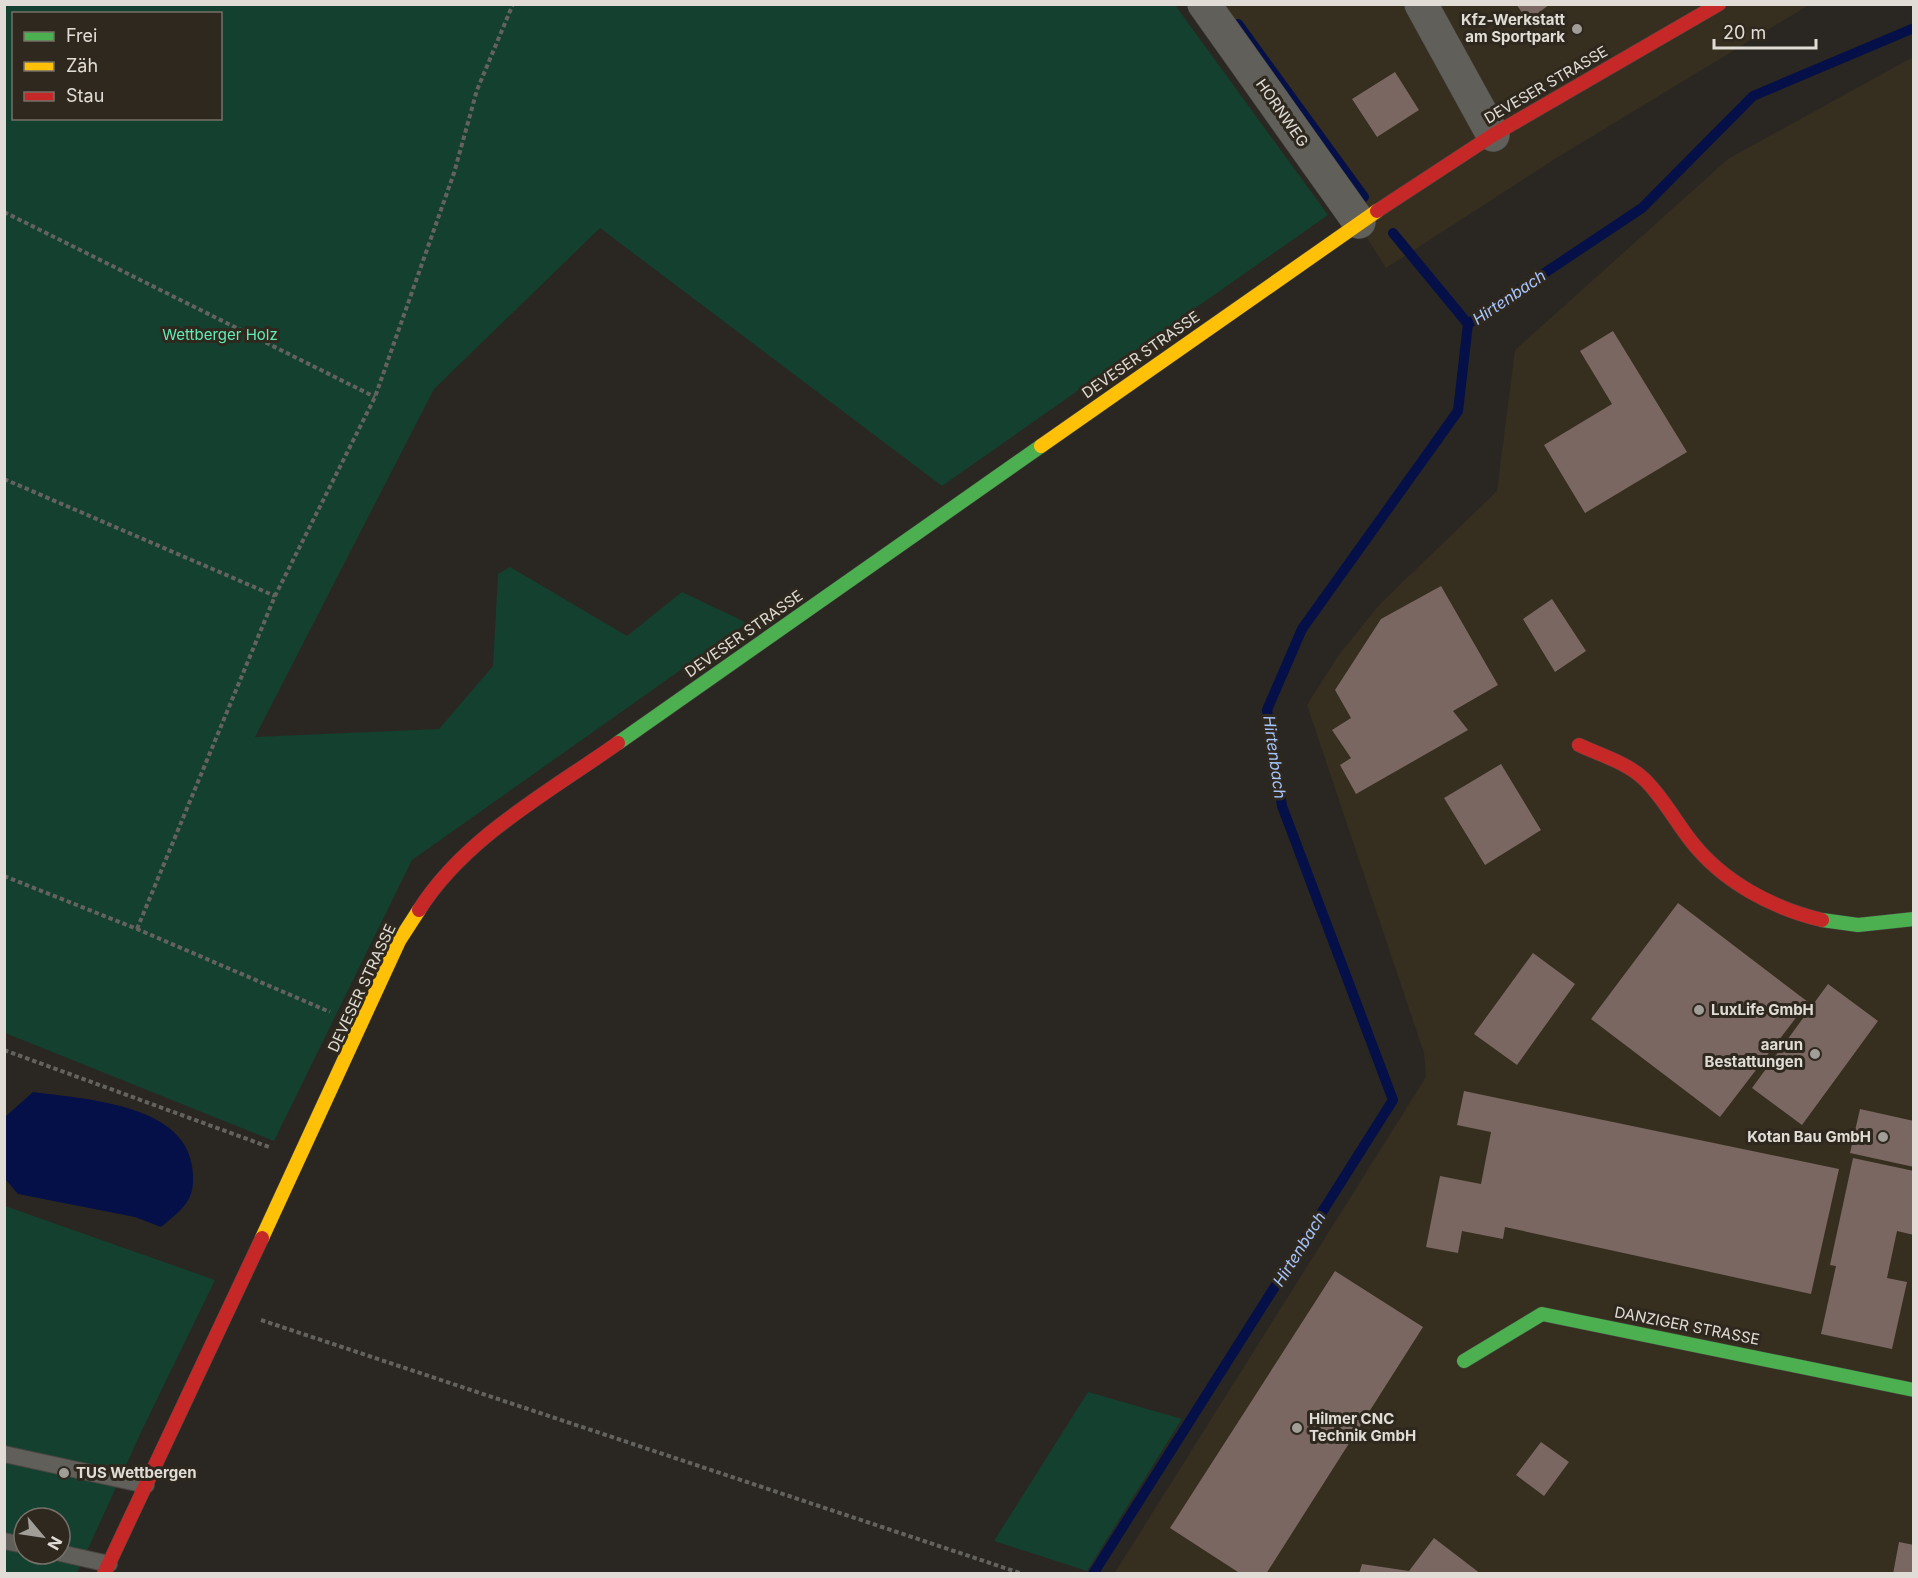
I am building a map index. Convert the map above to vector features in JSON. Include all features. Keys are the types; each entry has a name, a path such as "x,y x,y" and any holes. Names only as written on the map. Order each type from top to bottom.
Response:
{"street":[{"name":"HORNWEG","path":"1204,4 1359,222"},
{"path":"1421,4 1493,135"},
{"name":"DEVESER STRASSE","path":"106,1569 405,932 428,895 482,838 1359,222 1493,135 1719,4"},
{"path":"1579,745 1643,778 1706,858 1743,890 1789,911 1837,923 1889,925 1914,919"},
{"name":"DANZIGER STRASSE","path":"1464,1361 1542,1314 1914,1390"}],"lane":[{"path":"4,1454 146,1485"},
{"path":"72,1557 106,1569"}],"path":[{"path":"137,929 275,596 375,397 454,173 477,90 513,4"},
{"path":"4,212 375,397"},
{"path":"4,479 275,596"},
{"path":"4,876 137,929 362,1026"},
{"path":"4,1050 300,1158"},
{"path":"229,1309 1023,1574"}],"shaded area":[{"path":"1220,5 1809,5 1558,157 1386,268"},
{"path":"1913,57 1913,1573 1114,1574 1426,1077 1424,1053 1307,705 1338,656 1380,604 1497,491 1515,350 1728,159"},
{"path":"33,1092 128,1108 151,1117 170,1129 185,1145 192,1166 193,1187 183,1208 161,1227 135,1217 18,1194 5,1179 5,1117"}],"green space":[{"name":"Wettberger Holz","path":"5,4 1175,5 1328,215 942,486 600,228 434,389 255,737 439,729 493,666 498,574 510,567 627,636 682,592 747,623 412,860 274,1141 5,1033"},
{"path":"5,1206 215,1280 143,1428 77,1573 5,1574"},
{"path":"1088,1392 1182,1419 1087,1571 994,1541"}],"building":[{"path":"1516,4 1550,4 1528,21"},
{"path":"1395,72 1419,110 1377,137 1352,99"},
{"path":"1613,331 1687,452 1585,513 1544,445 1612,404 1580,351"},
{"path":"1441,586 1498,685 1453,711 1468,730 1356,794 1340,765 1351,758 1332,730 1351,718 1335,690 1381,619"},
{"path":"1552,599 1586,651 1555,672 1523,619"},
{"path":"1501,764 1541,830 1485,865 1444,798"},
{"name":"LuxLife GmbH","path":"1678,903 1808,1002 1720,1117 1591,1019"},
{"path":"1533,953 1575,984 1517,1065 1474,1034"},
{"name":"aarun Bestattungen","path":"1828,984 1878,1021 1802,1125 1752,1088"},
{"path":"1464,1091 1839,1169 1811,1294 1505,1227 1503,1239 1462,1231 1458,1253 1426,1247 1440,1176 1481,1184 1491,1132 1457,1125"},
{"name":"Kotan Bau GmbH","path":"1860,1109 1914,1121 1914,1167 1850,1153"},
{"path":"1853,1158 1914,1171 1914,1235 1897,1231 1887,1278 1907,1282 1892,1349 1821,1334 1836,1266 1830,1265"},
{"name":"Hilmer CNC Technik GmbH","path":"1335,1271 1423,1327 1266,1574 1241,1574 1170,1528"},
{"path":"1541,1442 1569,1462 1544,1496 1516,1475"},
{"path":"1434,1538 1481,1574 1359,1574 1362,1564 1409,1571"},
{"path":"1899,1542 1914,1545 1914,1574 1893,1574"}],"waterway":[{"path":"1238,24 1364,197"},
{"name":"Hirtenbach","path":"1093,1574 1393,1100 1282,806 1267,710 1302,629 1458,411 1468,324 1642,208 1753,96 1914,28"},
{"path":"1393,233 1468,324"}],"traffic: fast":[{"path":"618,743 1041,446"},
{"path":"1822,920 1858,925 1914,919"},
{"path":"1464,1361 1542,1314 1914,1390"}],"traffic: slow":[{"path":"1041,446 1377,211"},
{"path":"262,1238 399,941 419,910"}],"traffic: jam":[{"path":"1377,211 1493,135 1719,4"},
{"path":"419,910 438,884 484,838 537,798 618,743"},
{"path":"1579,745 1621,763 1644,779 1704,856 1733,881 1767,901 1822,920"},
{"path":"104,1574 262,1238"}],"place":[{"name":"Kfz-Werkstatt am Sportpark","path":"1577,29"},
{"name":"LuxLife GmbH","path":"1699,1010"},
{"name":"aarun Bestattungen","path":"1815,1054"},
{"name":"Kotan Bau GmbH","path":"1883,1137"},
{"name":"Hilmer CNC Technik GmbH","path":"1297,1428"},
{"name":"TUS Wettbergen","path":"64,1473"}]}
